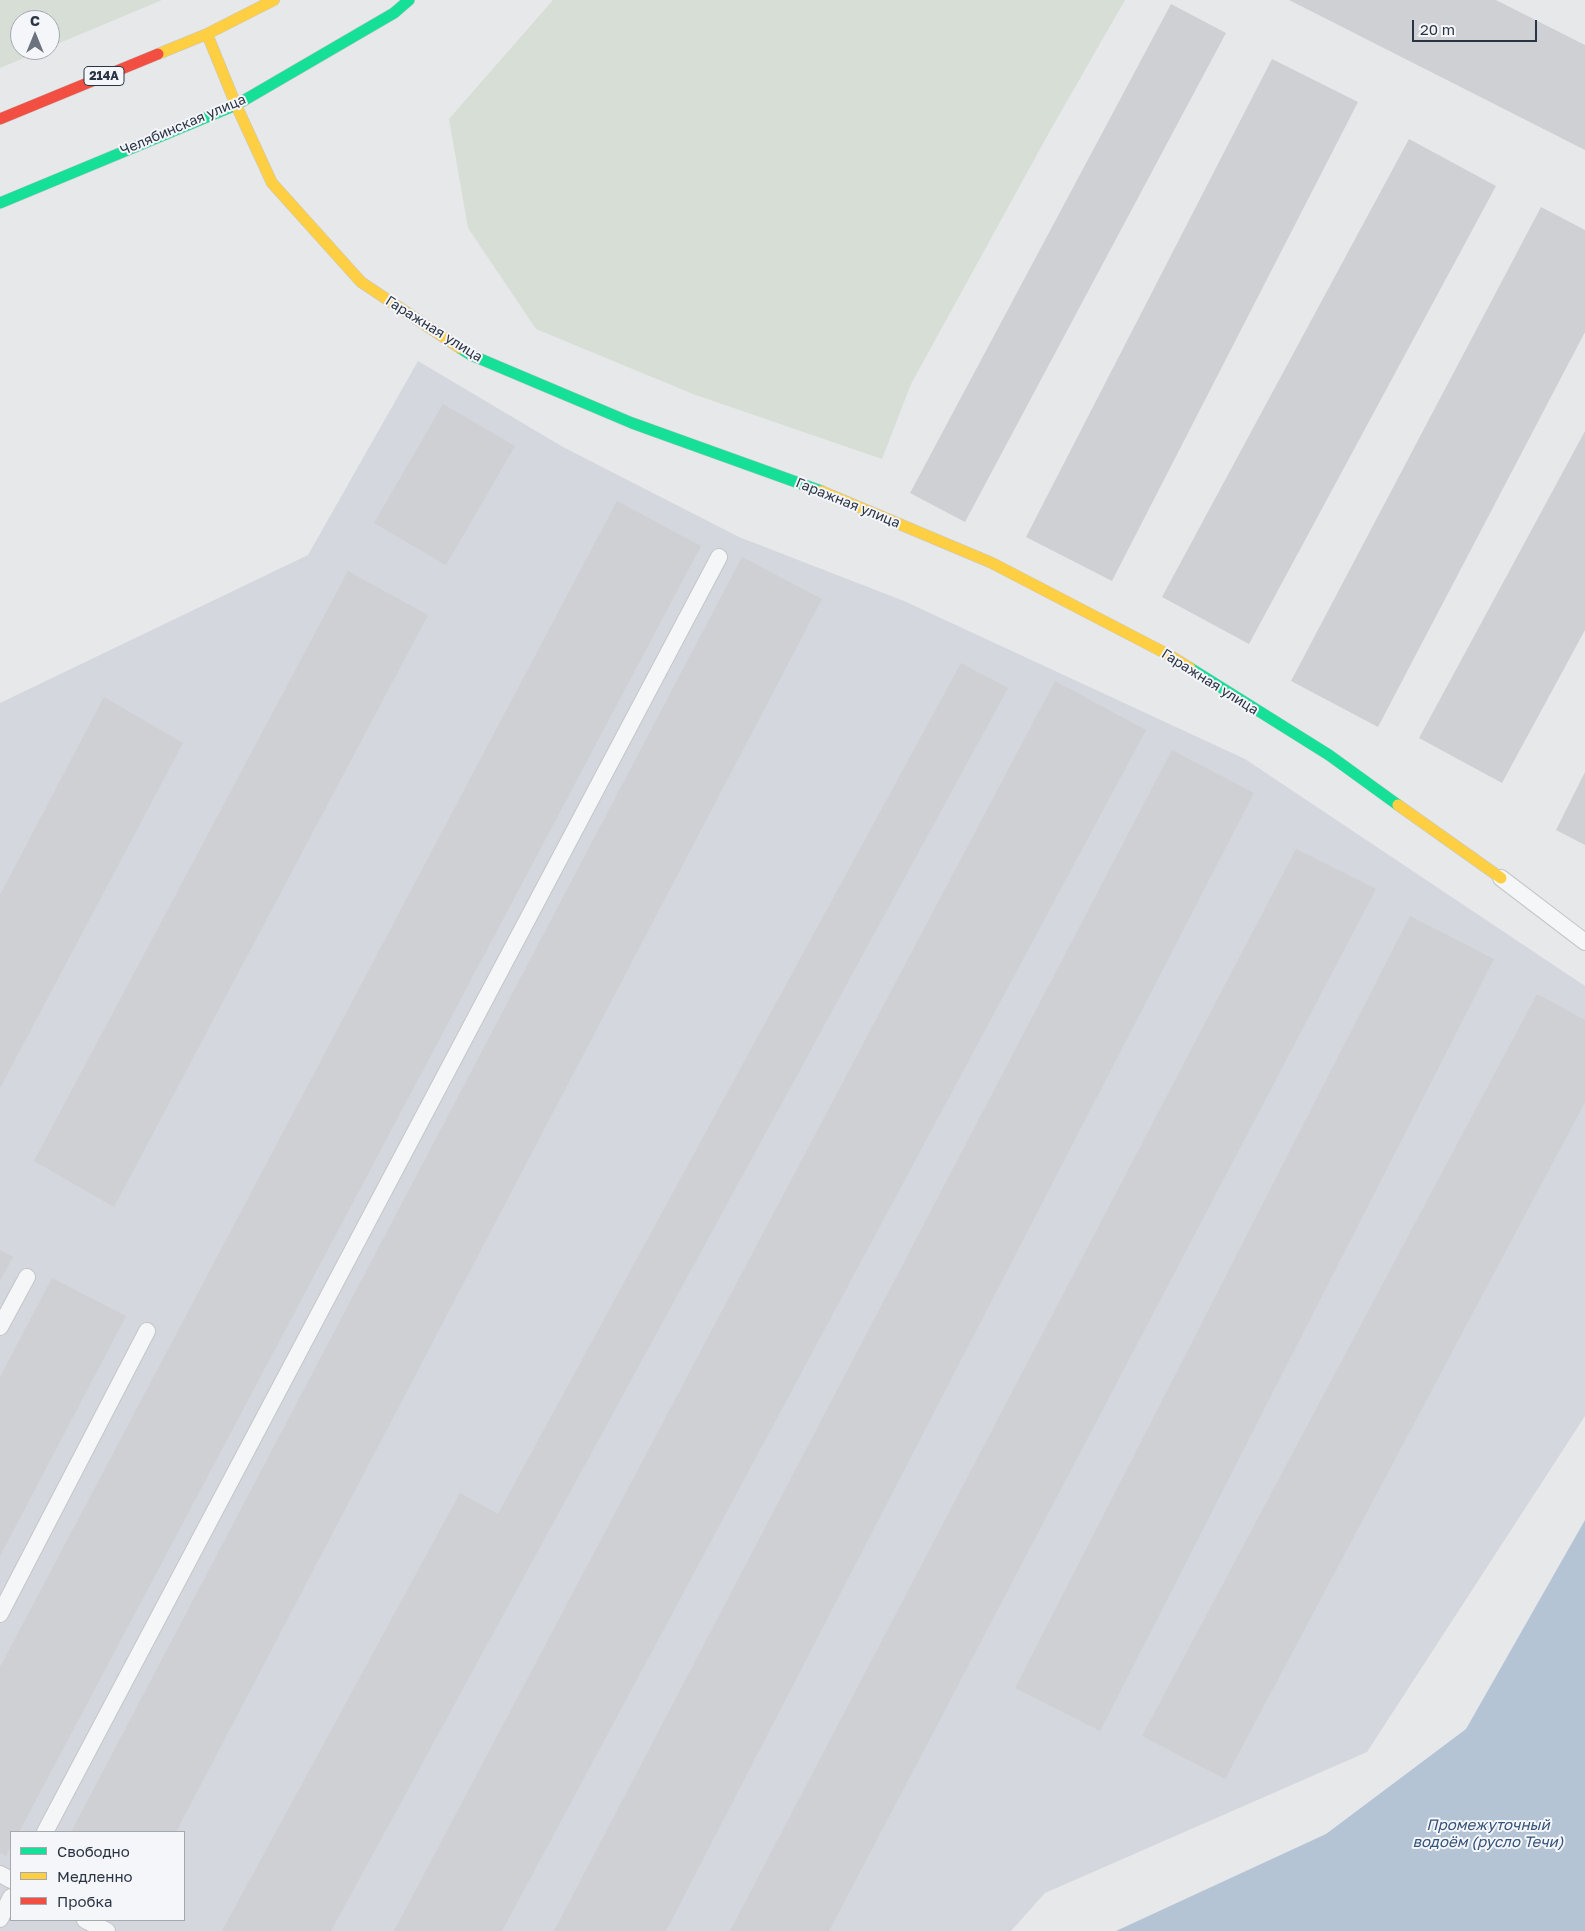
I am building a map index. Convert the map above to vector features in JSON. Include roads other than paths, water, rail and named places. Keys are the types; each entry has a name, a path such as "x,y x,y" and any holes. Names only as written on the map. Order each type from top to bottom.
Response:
{"street":[{"name":"214А","path":"0,119 207,34 274,0"},
{"name":"Челябинская улица","path":"0,202 236,104 394,13 409,0"},
{"name":"Гаражная улица","path":"207,34 272,183 361,282 471,355 632,423 830,494 992,563 1167,654 1329,755 1502,878"}],"lane":[{"path":"46,1831 718,557"},
{"path":"1502,878 1585,942"},
{"path":"0,1327 27,1277"},
{"path":"0,1614 147,1331"},
{"path":"0,1919 10,1899"},
{"path":"87,1921 106,1931"}],"water":[{"name":"Промежуточный водоём (русло Течи)","path":"1585,1520 1585,1931 1116,1931 1326,1834 1466,1729"}]}
